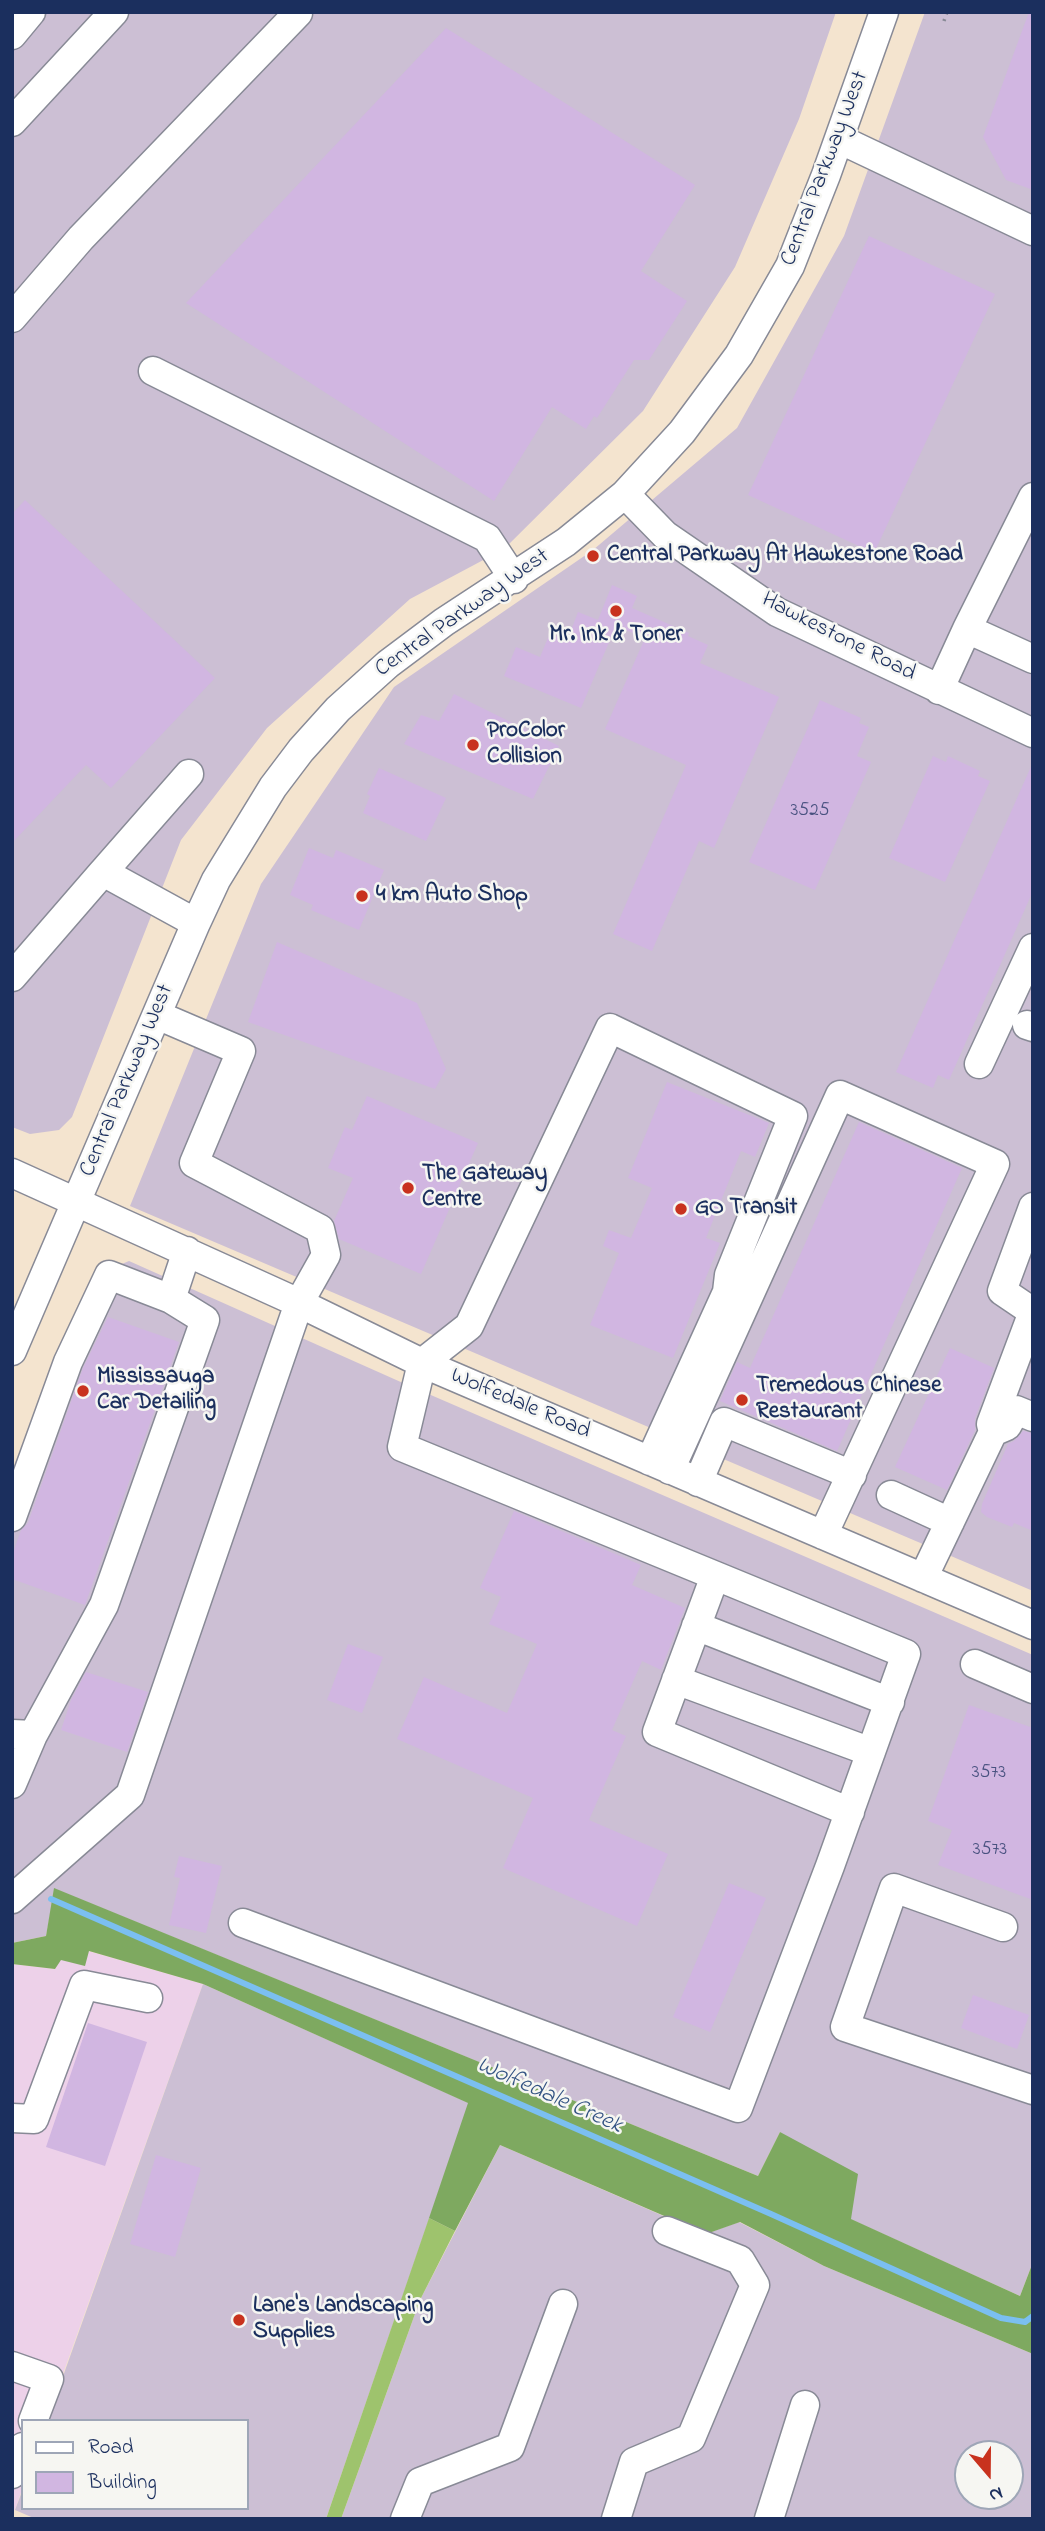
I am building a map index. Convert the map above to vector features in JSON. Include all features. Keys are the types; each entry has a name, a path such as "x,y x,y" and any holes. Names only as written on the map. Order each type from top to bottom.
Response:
{"street":[{"path":"12,35 31,12"},
{"path":"12,122 114,12"},
{"name":"Central Parkway West","path":"12,1351 196,923 222,869 273,787 301,750 338,709 399,656 444,622 514,579 566,542 625,494 682,432 739,355 790,265 884,12"},
{"path":"12,318 81,238 298,13"},
{"path":"839,139 1033,231"},
{"path":"153,371 487,538 514,579"},
{"name":"Hawkestone Road","path":"625,494 665,535 777,612 1033,733"},
{"path":"939,690 1033,497"},
{"path":"967,629 1033,659"},
{"path":"12,977 189,774"},
{"path":"103,873 196,923"},
{"path":"979,1064 1033,948"},
{"path":"12,1899 130,1795 299,1303 326,1255 320,1229 194,1163 241,1051 157,1015"},
{"path":"243,1923 738,2108 850,1812 906,1654 402,1447 422,1363 469,1326 610,1028 793,1116 729,1275 727,1292 660,1465"},
{"path":"660,1465 840,1095 995,1164 823,1535"},
{"name":"Wolfedale Road","path":"12,1172 299,1303 422,1363 1033,1625"},
{"path":"923,1578 993,1432 991,1424 1033,1312 1002,1291 1033,1207"},
{"path":"171,1299 187,1251"},
{"path":"12,1517 68,1362 109,1275 171,1299 205,1320 104,1605 23,1735 12,1784"},
{"path":"993,1432 1007,1426 1016,1410 1033,1417"},
{"path":"698,1482 724,1422 852,1475"},
{"path":"891,1495 950,1522"},
{"path":"715,1576 657,1732 850,1812"},
{"path":"696,1626 890,1702"},
{"path":"975,1664 1033,1689"},
{"path":"676,1680 871,1752"},
{"path":"1003,1927 894,1888 845,2027 1033,2090"},
{"path":"12,2118 34,2119 84,1986 148,1998"},
{"path":"616,2519 634,2462 691,2438 755,2285 740,2260 667,2231"},
{"path":"405,2519 420,2482 510,2447 563,2304"},
{"path":"12,2366 49,2379 34,2419"},
{"path":"769,2519 806,2406"},
{"path":"12,2474 21,2452"}],"path":[{"path":"944,21 947,12"}],"shaded area":[{"path":"12,12 836,12 799,119 735,267 643,411 504,549 410,599 267,728 181,840 72,1117 59,1130 30,1134 12,1127"},
{"path":"925,12 1033,12 1033,1591 130,1206 261,884 394,687 593,550 737,428 844,236"},
{"path":"129,1261 403,1383 1033,1655 1033,2262 1020,2296 850,2219 780,2132 758,2176 55,1889 46,1936 12,1943 12,1473 98,1274"},
{"path":"88,1951 203,1984 47,2419 21,2419 21,2493 15,2510 12,2508 12,1964 55,1969 60,1960"},
{"name":"Lane's Landscaping Supplies","path":"203,1984 469,2103 326,2519 36,2519 15,2510 21,2494 21,2510 248,2510 248,2419 48,2419"},
{"path":"500,2145 705,2234 739,2222 824,2266 1033,2354 1033,2519 341,2519 420,2300"}],"green space":[{"path":"54,1888 758,2176 780,2132 858,2174 851,2219 1020,2296 1033,2262 1033,2354 824,2266 740,2222 706,2234 500,2145 455,2231 429,2218 468,2103 203,1984 89,1951 85,1966 61,1960 55,1969 12,1964 12,1943 46,1936"},
{"path":"429,2218 455,2231 420,2300 341,2519 326,2519"}],"building":[{"path":"1029,12 1033,12 1033,190 1006,180 983,137"},
{"path":"446,28 695,185 641,271 687,301 649,360 634,360 597,418 594,416 586,429 552,407 494,501 186,303"},
{"path":"869,236 995,294 874,553 748,495"},
{"path":"25,500 215,678 111,788 86,765 12,843 12,514"},
{"path":"612,585 637,596 632,608 689,633 688,636 708,645 700,663 779,697 714,848 699,841 652,951 613,934 686,765 605,729 645,638 616,626 581,708 504,676 516,647 540,657 550,633 567,641 578,612 598,620"},
{"path":"454,694 559,746 533,799 404,744 421,715 439,721"},
{"path":"820,700 861,718 859,723 869,727 857,756 871,762 815,890 749,862"},
{"path":"933,756 946,762 948,756 980,771 978,776 990,781 945,882 889,858"},
{"path":"1033,762 1033,891 949,1080 938,1075 933,1088 896,1072"},
{"path":"379,768 446,798 426,841 363,813 370,796 367,794"},
{"path":"309,848 333,858 336,850 384,870 359,930 311,910 313,905 290,895"},
{"path":"277,942 417,1003 446,1069 435,1089 248,1022"},
{"name":"GO Transit","path":"667,1082 769,1123 755,1157 741,1151 706,1238 720,1243 673,1358 590,1325 619,1253 603,1246 609,1230 631,1238 652,1188 628,1178"},
{"name":"The Gateway Centre","path":"367,1096 478,1143 421,1274 339,1239 334,1221 353,1178 328,1168 345,1127 352,1130"},
{"path":"859,1122 962,1168 837,1451 720,1401 737,1362 750,1368"},
{"path":"108,1317 179,1342 85,1605 12,1579 12,1556 21,1530 28,1523 83,1368"},
{"path":"950,1348 994,1368 975,1418 975,1430 947,1490 895,1467"},
{"path":"1023,1431 1033,1433 1033,1531 1014,1523 1012,1527 981,1512 1008,1444"},
{"path":"514,1511 641,1565 632,1585 685,1608 661,1670 642,1661 612,1730 626,1736 589,1820 668,1854 637,1926 503,1868 533,1798 397,1739 424,1677 507,1713 537,1644 489,1624 501,1597 480,1588"},
{"path":"348,1644 383,1657 362,1713 327,1700"},
{"path":"86,1672 148,1692 127,1752 61,1730 71,1700"},
{"path":"969,1705 1033,1728 1033,1900 938,1865 952,1830 928,1821"},
{"path":"179,1856 222,1866 206,1933 169,1925 180,1878 174,1877"},
{"path":"729,1883 766,1898 710,2032 673,2017"},
{"path":"973,1995 1029,2015 1017,2049 961,2028"},
{"path":"88,2023 147,2042 105,2166 46,2147"},
{"path":"156,2155 201,2168 175,2257 130,2244"}],"waterway":[{"name":"Wolfedale Creek","path":"51,1899 771,2214 1001,2318 1025,2322 1033,2316"}],"place":[{"name":"Central Parkway At Hawkestone Road","path":"593,556"},
{"name":"Mr. Ink & Toner","path":"616,611"},
{"name":"ProColor Collision","path":"473,745"},
{"name":"4 km Auto Shop","path":"362,896"},
{"name":"The Gateway Centre","path":"408,1188"},
{"name":"GO Transit","path":"681,1209"},
{"name":"Mississauga Car Detailing","path":"83,1391"},
{"name":"Tremedous Chinese Restaurant","path":"742,1400"},
{"name":"Lane's Landscaping Supplies","path":"239,2320"}]}
